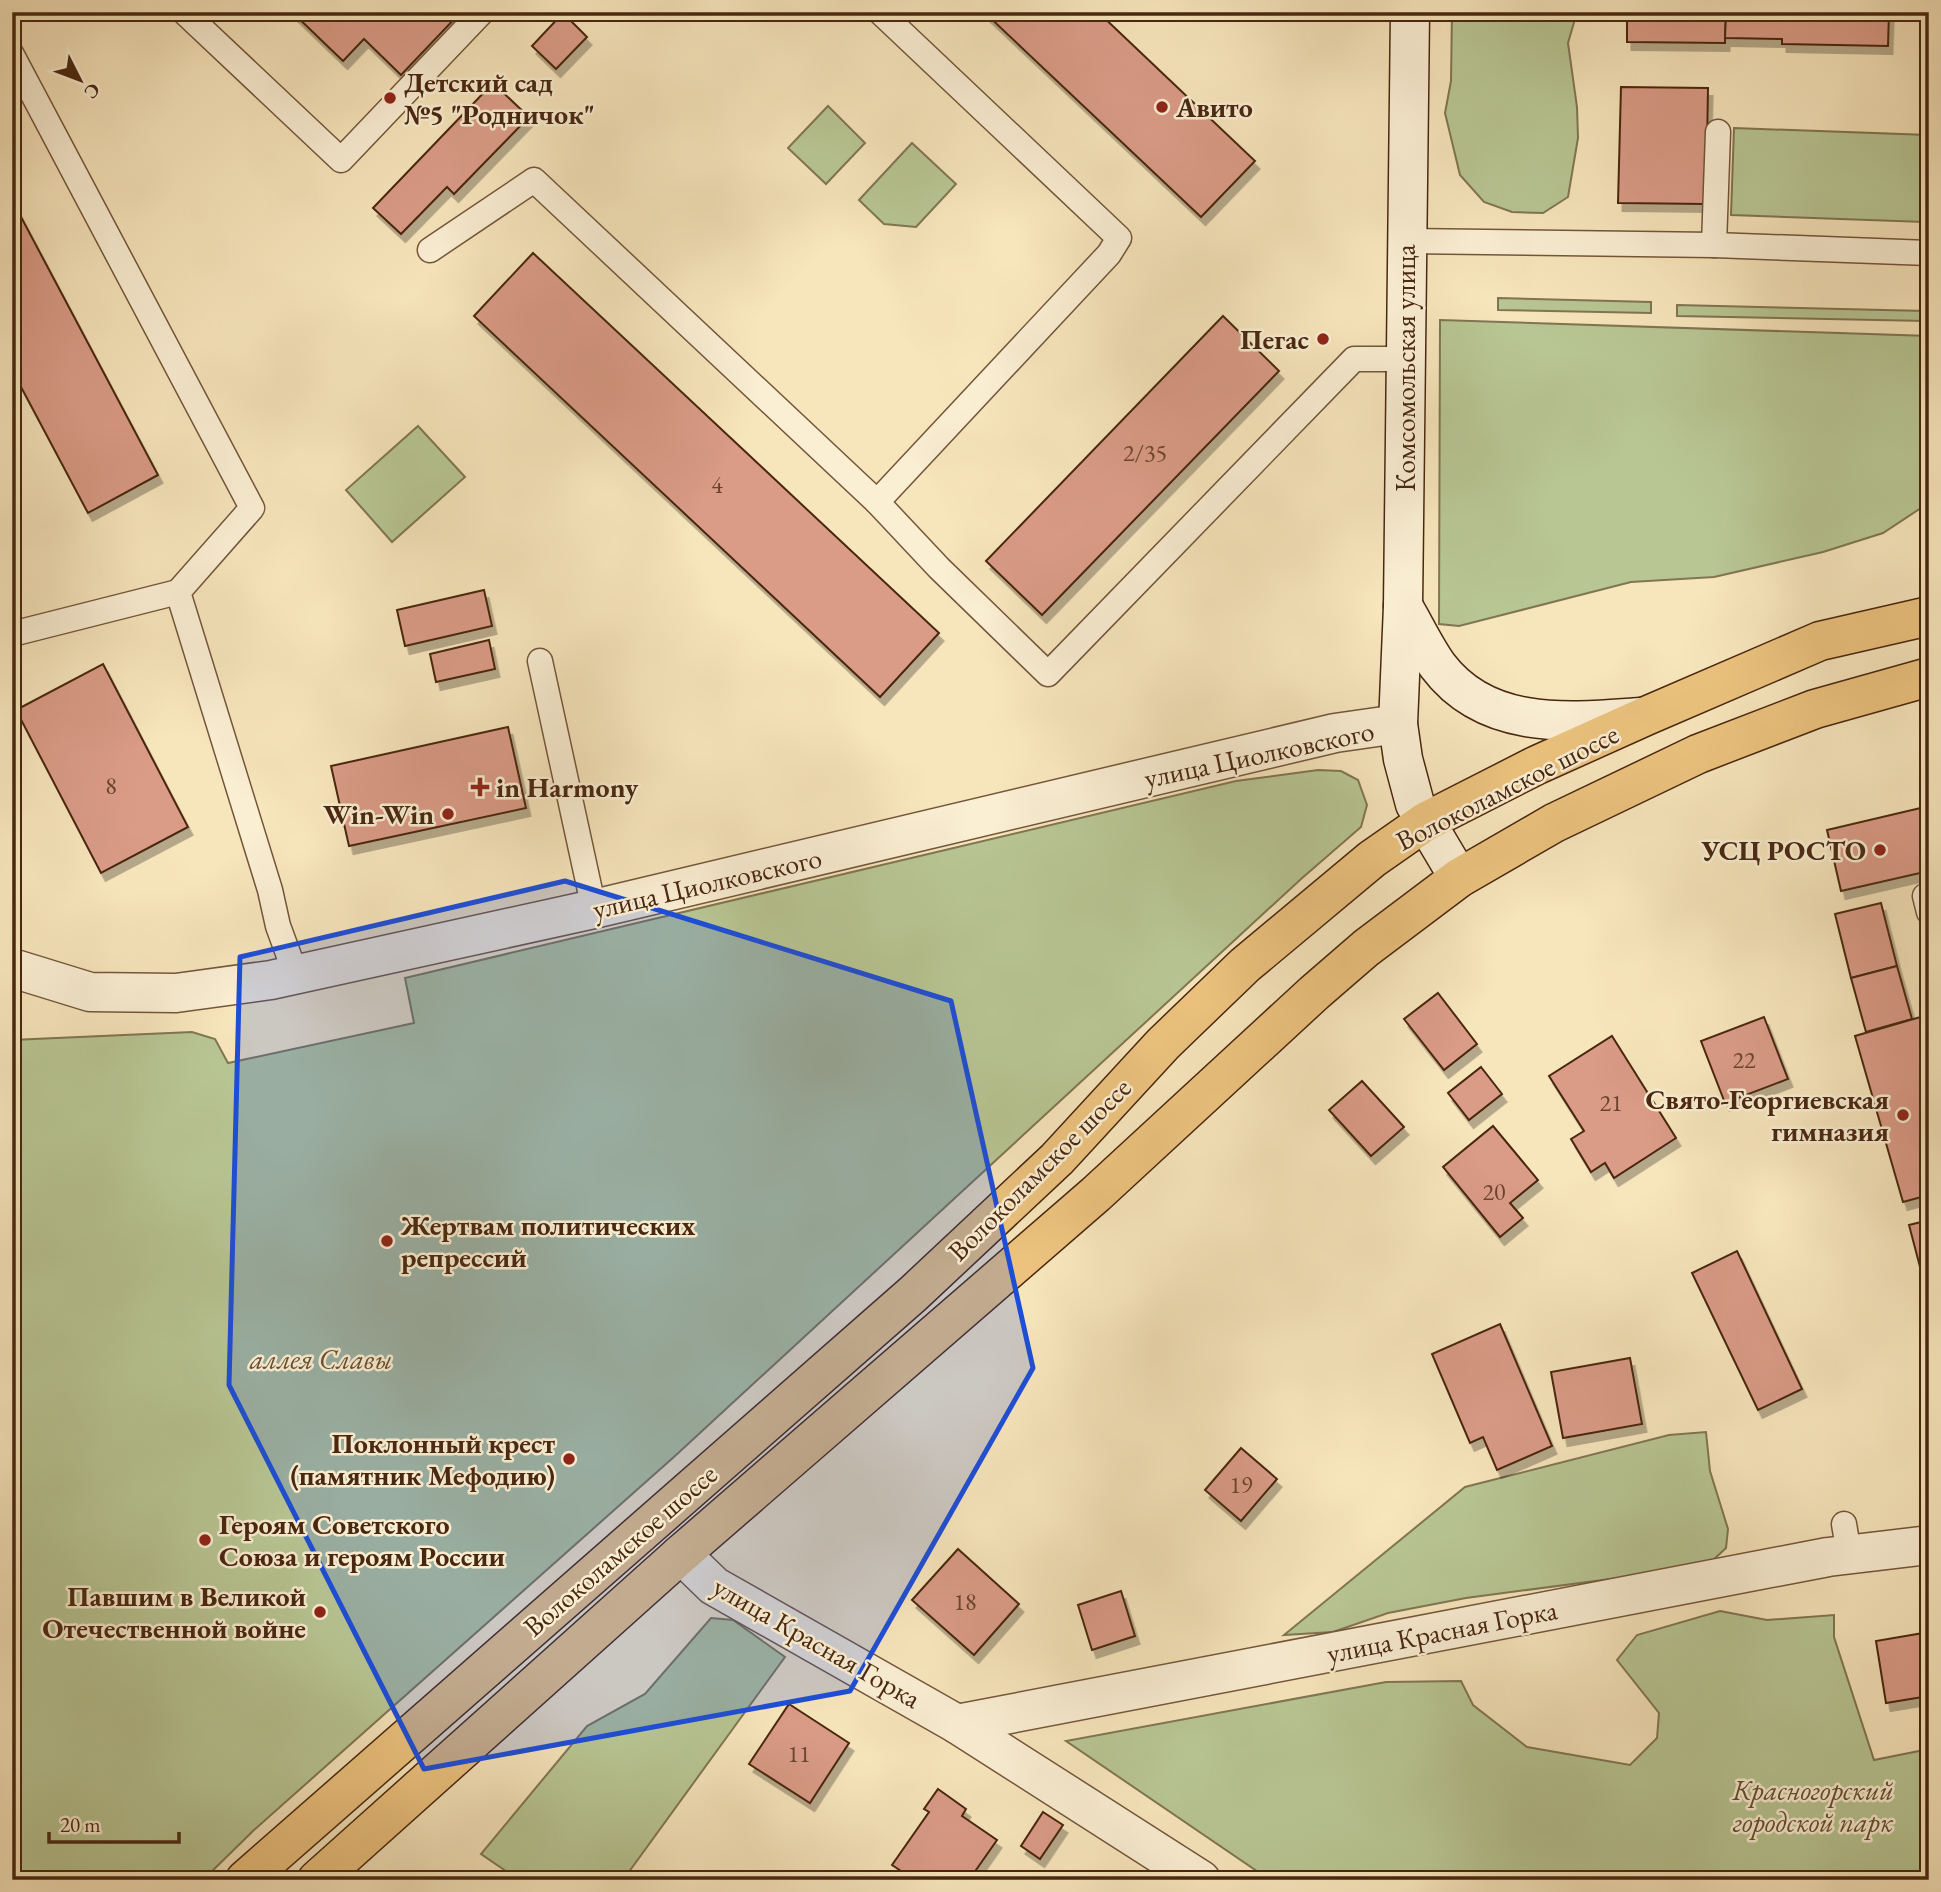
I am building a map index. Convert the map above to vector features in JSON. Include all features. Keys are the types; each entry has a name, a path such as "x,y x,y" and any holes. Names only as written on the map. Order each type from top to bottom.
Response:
{"main road":[{"name":"Волоколамское шоссе","path":"245,1880 913,1293 1057,1158 1163,1044 1245,965 1372,859 1425,822 1537,765 1646,716 1820,641 1929,616"},
{"name":"Волоколамское шоссе","path":"317,1880 681,1554 1096,1194 1314,993 1366,948 1459,878 1553,823 1698,754 1815,709 1929,677"}],"street":[{"name":"Комсомольская улица","path":"1410,12 1403,606 1398,724 1403,759 1415,804 1459,878"},
{"path":"1403,606 1437,665 1454,685 1494,710 1528,719 1580,721 1646,716"},
{"name":"улица Циолковского","path":"12,968 90,992 176,993 296,975 594,909 1335,733 1398,724"},
{"name":"улица Красная Горка","path":"957,1724 1847,1539 1929,1545"},
{"name":"улица Красная Горка","path":"681,1554 714,1586 957,1724 1201,1880"}],"lane":[{"path":"184,12 341,160 482,12"},
{"path":"877,502 1109,254 1119,238 880,12"},
{"path":"12,55 252,508 178,592 12,634"},
{"path":"1714,245 1718,132"},
{"path":"430,250 534,180 877,502 939,568 1048,674 1354,359 1406,359"},
{"path":"1406,242 1714,245 1929,253"},
{"path":"178,592 270,890 278,926 296,975"},
{"path":"540,662 594,909"}],"highlighted area":[{"path":"565,881 951,1001 1033,1368 850,1691 424,1769 229,1385 240,957"}],"green space":[{"path":"1452,12 1577,12 1568,43 1577,107 1578,138 1568,197 1543,213 1512,212 1484,202 1460,175 1445,113 1451,81"},
{"path":"828,106 865,143 826,184 788,148"},
{"path":"1734,128 1928,135 1924,222 1731,215"},
{"path":"912,143 956,184 916,227 884,224 859,200"},
{"path":"1498,298 1651,302 1651,313 1498,310"},
{"path":"1677,305 1926,311 1926,321 1677,316"},
{"path":"1440,320 1929,336 1921,508 1883,533 1823,552 1714,577 1631,582 1459,626 1439,624"},
{"path":"418,426 465,477 392,542 346,490"},
{"name":"аллея Славы","path":"1318,770 1341,771 1358,780 1367,805 1361,827 1301,879 675,1456 254,1830 203,1880 12,1880 12,1040 192,1032 215,1039 228,1063 414,1023 405,978 1236,781"},
{"path":"1706,1432 1710,1471 1728,1529 1726,1548 1712,1561 1618,1578 1466,1598 1388,1613 1333,1632 1284,1635 1465,1487 1669,1435"},
{"name":"Красногорский городской парк","path":"1720,1611 1767,1620 1834,1615 1834,1637 1874,1760 1929,1749 1929,1880 1270,1880 1066,1741 1386,1682 1461,1681 1473,1705 1527,1747 1630,1765 1657,1738 1659,1713 1617,1660 1637,1635"},
{"path":"711,1618 733,1620 785,1657 623,1880 519,1880 481,1854 587,1726 645,1694"}],"building":[{"path":"292,12 461,12 401,75 364,39 343,61"},
{"path":"984,12 1098,12 1255,161 1201,217"},
{"path":"1627,12 1726,12 1725,43 1627,42"},
{"path":"1726,12 1889,12 1888,46 1782,44 1782,39 1725,38"},
{"path":"563,13 587,37 556,69 532,46"},
{"path":"493,83 529,117 454,194 447,187 401,234 373,208"},
{"path":"1621,87 1708,88 1706,204 1618,203"},
{"path":"12,200 158,475 88,513 12,370"},
{"path":"533,253 939,633 880,697 474,316"},
{"path":"1223,316 1279,371 1042,615 986,561"},
{"path":"484,590 492,626 405,646 397,610"},
{"path":"489,640 495,669 436,682 430,654"},
{"path":"103,664 188,827 101,873 16,710"},
{"path":"508,727 526,808 349,846 331,766"},
{"name":"УСЦ РОСТО","path":"1929,806 1929,871 1841,891 1827,830"},
{"path":"1881,903 1897,966 1851,978 1835,914"},
{"path":"1897,966 1912,1019 1866,1032 1851,978"},
{"path":"1438,993 1477,1044 1444,1070 1404,1019"},
{"name":"Свято-Георгиевская гимназия","path":"1924,1016 1929,1031 1929,1195 1903,1202 1855,1036"},
{"path":"1764,1017 1788,1079 1725,1103 1701,1041"},
{"path":"1612,1036 1676,1138 1614,1178 1605,1163 1591,1172 1571,1139 1584,1131 1549,1076"},
{"path":"1481,1067 1502,1094 1469,1120 1448,1093"},
{"path":"1362,1081 1404,1127 1371,1156 1329,1110"},
{"path":"1493,1126 1538,1180 1510,1203 1523,1218 1500,1237 1443,1167"},
{"path":"1929,1220 1929,1301 1909,1225"},
{"path":"1737,1251 1802,1389 1758,1410 1692,1273"},
{"path":"1500,1324 1552,1446 1497,1470 1483,1437 1470,1443 1432,1354"},
{"path":"1630,1358 1642,1424 1563,1438 1551,1372"},
{"path":"1241,1448 1277,1479 1241,1521 1205,1490"},
{"path":"958,1549 1019,1604 974,1655 912,1600"},
{"path":"1121,1591 1135,1636 1092,1650 1078,1605"},
{"path":"1929,1632 1929,1696 1886,1703 1876,1641"},
{"path":"789,1704 849,1743 810,1803 749,1764"},
{"path":"938,1789 966,1809 962,1816 997,1840 969,1880 895,1880 901,1871 892,1865 929,1812 924,1809"},
{"path":"1043,1812 1063,1825 1040,1859 1021,1846"}],"place":[{"name":"Детский сад №5 \"Родничок\"","path":"390,98"},
{"name":"Авито","path":"1162,107"},
{"name":"Пегас","path":"1323,339"},
{"name":"in Harmony","path":"480,787"},
{"name":"Win-Win","path":"448,814"},
{"name":"УСЦ РОСТО","path":"1880,850"},
{"name":"Свято-Георгиевская гимназия","path":"1903,1115"},
{"name":"Жертвам политических репрессий","path":"387,1241"},
{"name":"Поклонный крест (памятник Мефодию)","path":"569,1459"},
{"name":"Героям Советского Союза и героям России","path":"205,1540"},
{"name":"Павшим в Великой Отечественной войне","path":"320,1612"}]}
